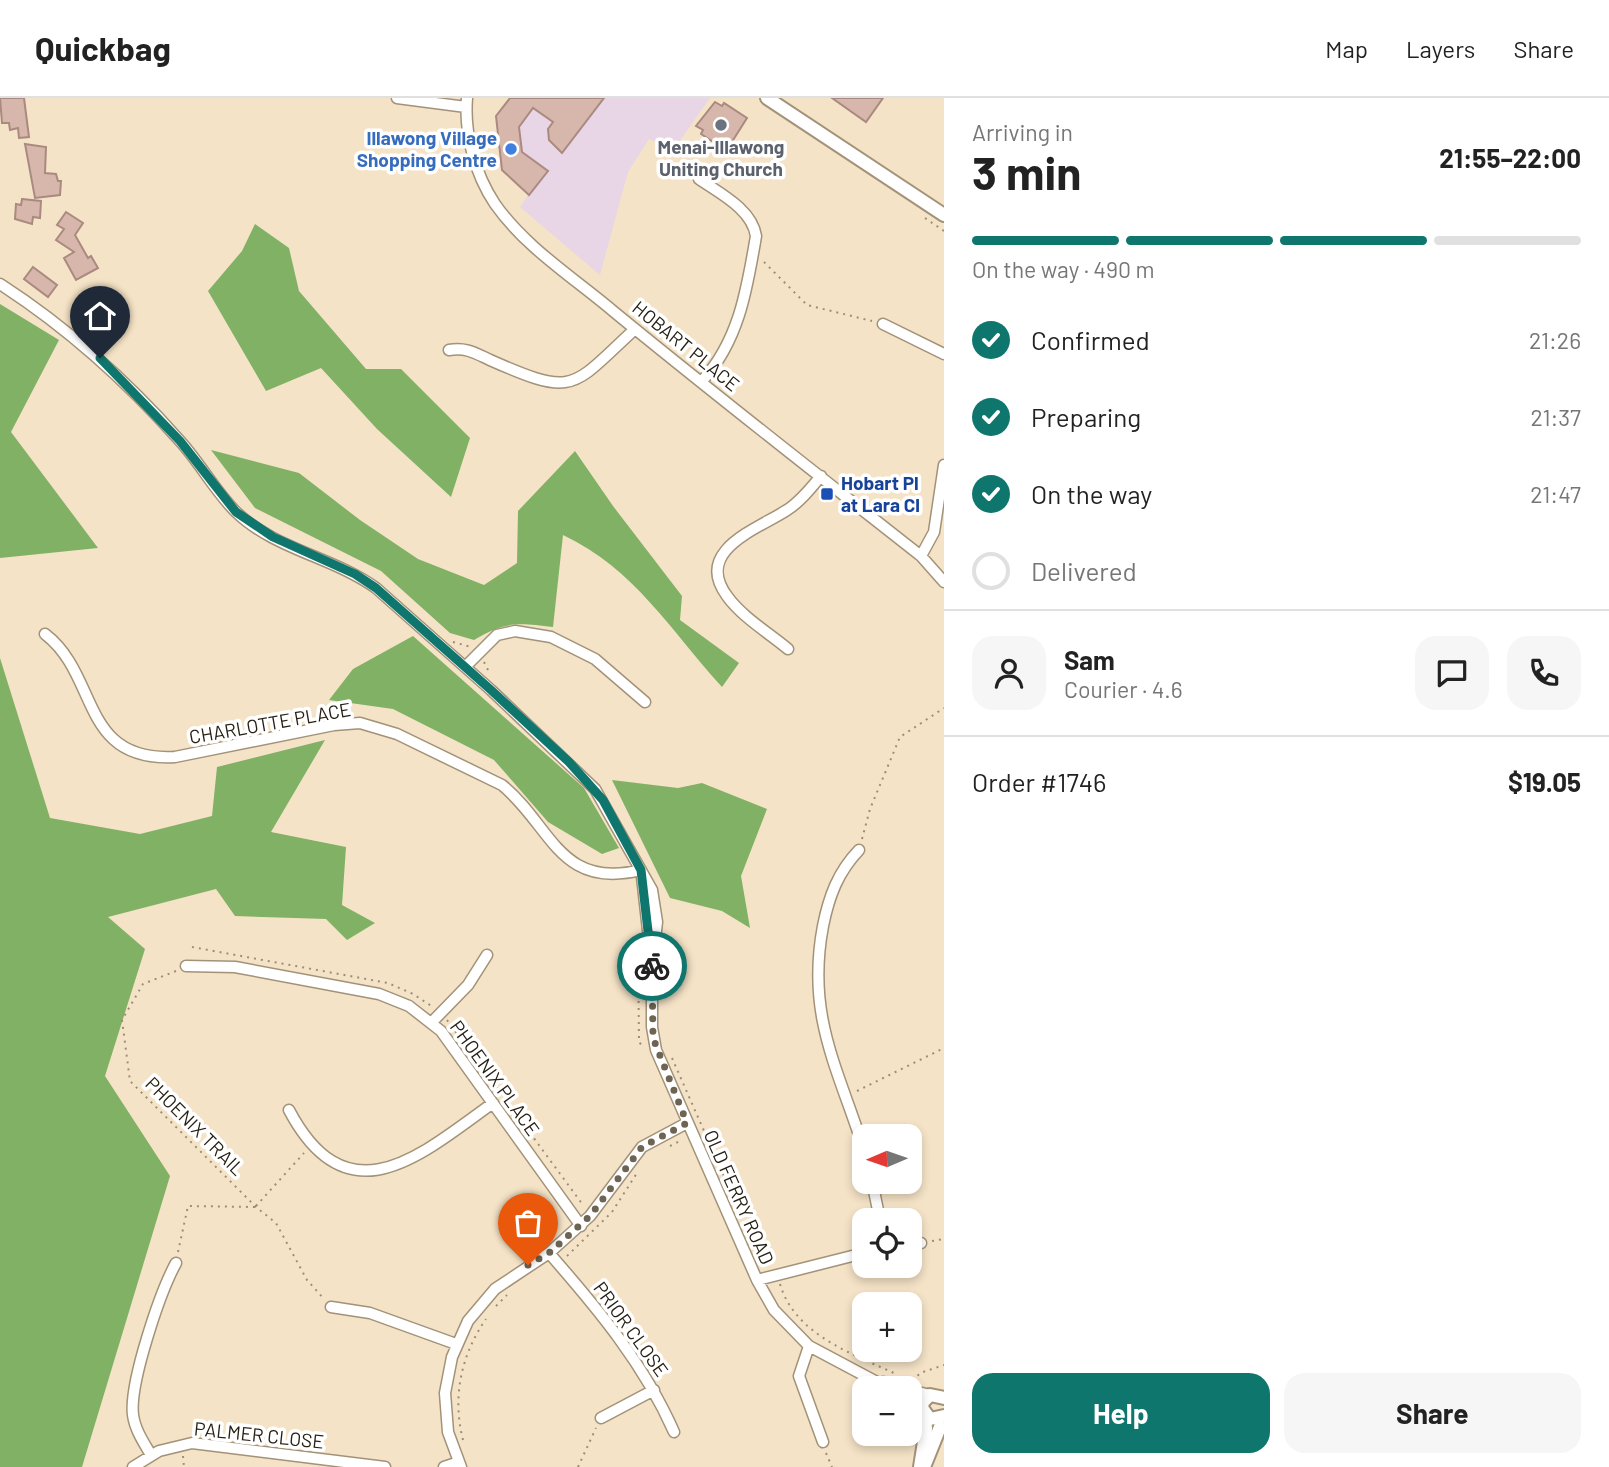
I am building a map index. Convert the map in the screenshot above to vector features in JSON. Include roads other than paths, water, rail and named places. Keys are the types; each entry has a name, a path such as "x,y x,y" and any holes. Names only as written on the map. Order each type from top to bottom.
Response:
{"street":[{"path":"397,98 466,102"},
{"path":"767,98 944,215"},
{"name":"HOBART PLACE","path":"466,102 469,138 477,167 488,191 504,215 526,238 635,329 921,556 944,582"},
{"path":"699,179 751,219 756,236 733,338 719,362 702,381"},
{"name":"OLD FERRY ROAD","path":"0,284 65,329 113,371 180,441 236,512 273,537 365,580 465,667 595,789 652,890 656,909 652,966 653,1038 687,1123 757,1280 774,1310 810,1346 869,1376"},
{"path":"883,324 944,354"},
{"path":"449,350 464,348 537,379 564,384 582,379 635,329"},
{"path":"921,556 934,532 944,465"},
{"path":"788,649 729,600 721,586 718,568 726,548 753,528 787,510 821,476"},
{"path":"465,667 497,635 505,632 551,637 601,663 645,702"},
{"name":"CHARLOTTE PLACE","path":"45,634 61,646 69,659 101,728 116,743 129,749 160,758 175,757 342,724 374,726 502,785 552,844 586,868 606,876 641,870"},
{"path":"855,1124 823,1031 818,968 832,889 845,866 859,850"},
{"path":"432,1022 475,977 487,955"},
{"name":"PHOENIX PLACE","path":"186,967 222,965 379,994 409,1006 432,1022 581,1226"},
{"path":"289,1110 311,1145 332,1160 354,1168 390,1168 420,1156 493,1103"},
{"path":"444,1467 460,1464 448,1432 445,1406 447,1380 456,1344 472,1315 495,1289 549,1253 581,1226 609,1195 642,1147 687,1123"},
{"name":"PRIOR CLOSE","path":"549,1253 631,1353 654,1390 674,1432"},
{"path":"757,1280 775,1273 852,1256"},
{"path":"151,1455 134,1421 133,1397 160,1294 176,1263"},
{"path":"331,1307 370,1313 456,1344"},
{"path":"810,1346 799,1376 823,1442"},
{"path":"922,1467 926,1429 923,1402 936,1396 944,1382"},
{"path":"601,1418 654,1390"},
{"path":"924,1413 933,1420 944,1416"},
{"path":"922,1467 944,1416"},
{"name":"PALMER CLOSE","path":"133,1467 151,1455 181,1445 204,1444 385,1467"}],"place":[{"name":"Menai-Illawong Uniting Church","path":"721,125"},
{"name":"Illawong Village Shopping Centre","path":"511,149"},
{"name":"Hobart Pl at Lara Cl","path":"827,494"}]}
